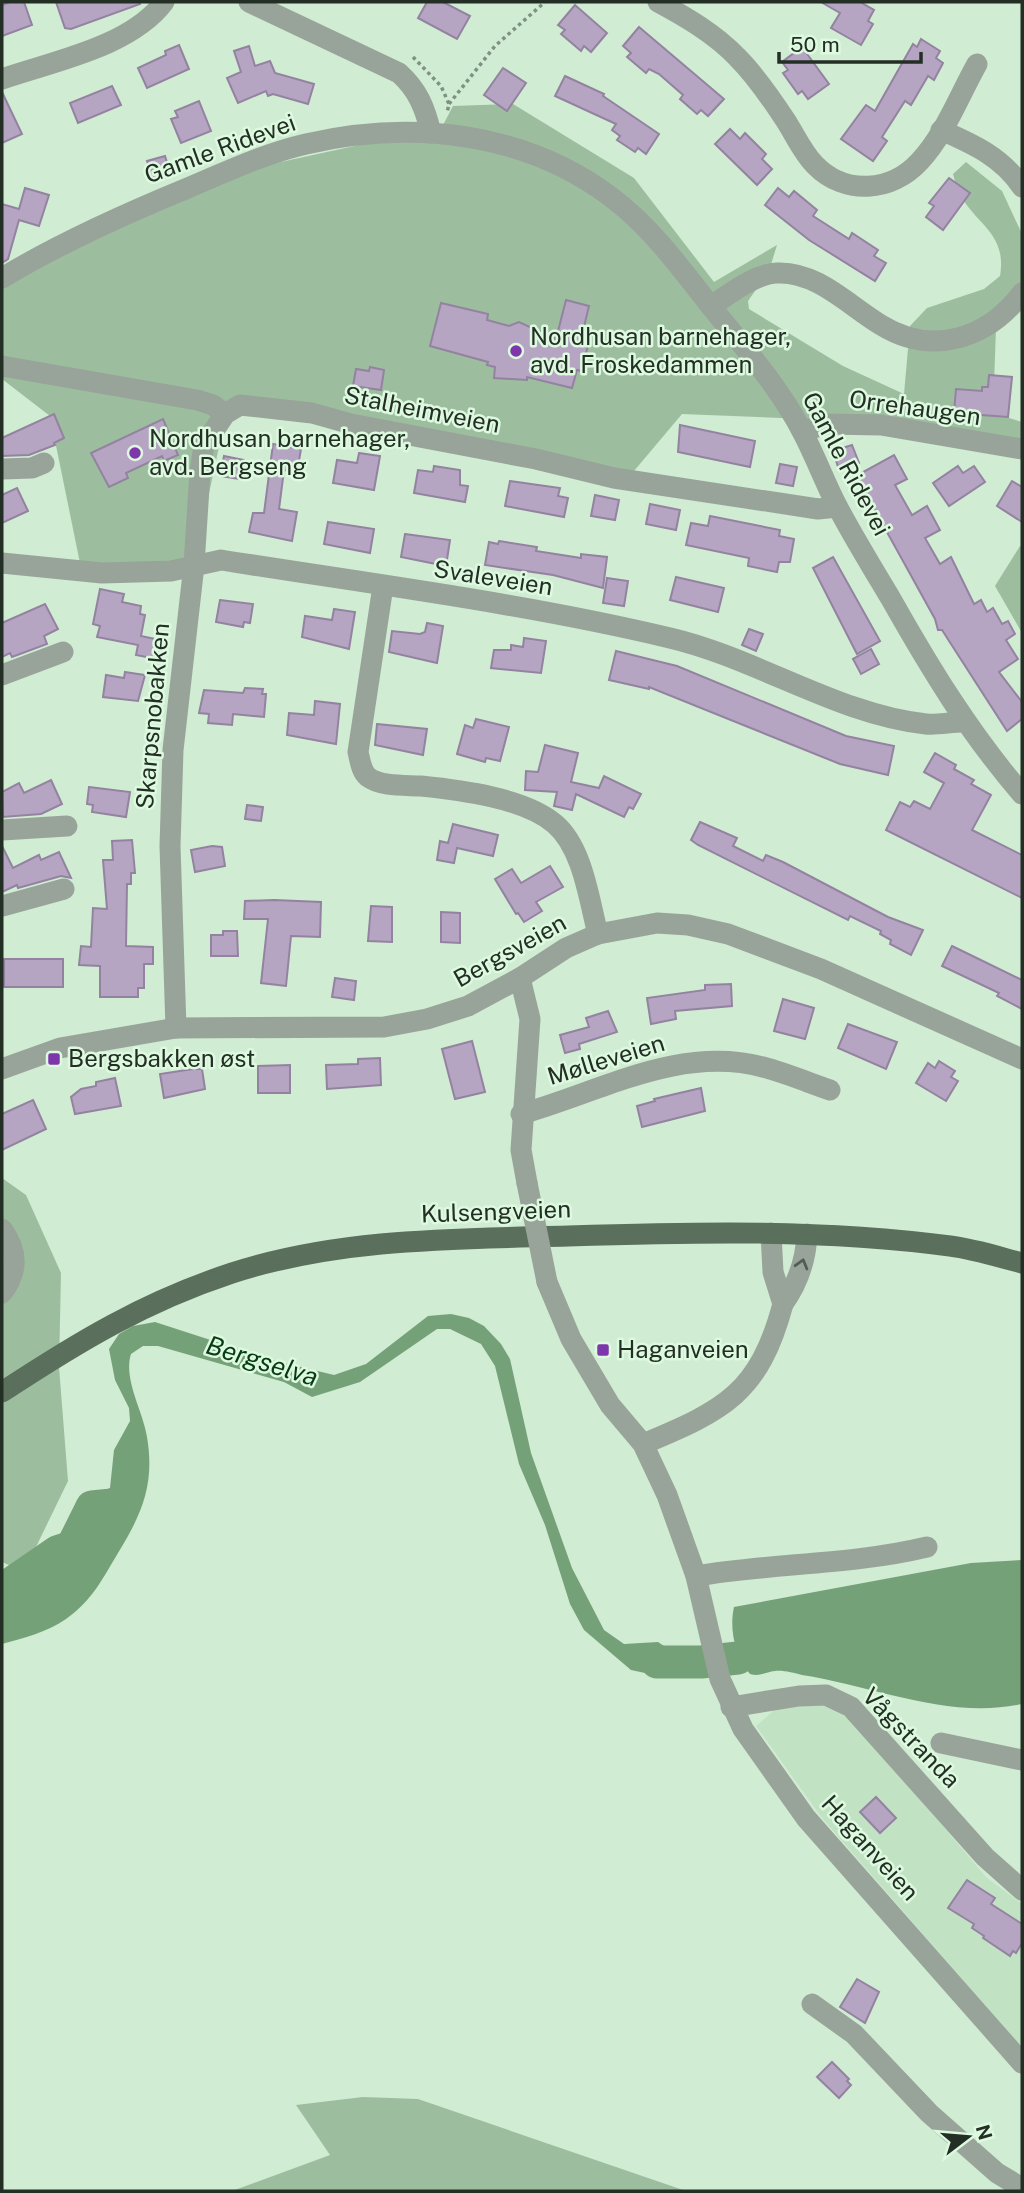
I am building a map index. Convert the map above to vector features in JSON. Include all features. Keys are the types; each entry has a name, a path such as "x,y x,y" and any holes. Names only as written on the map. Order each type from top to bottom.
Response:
{"main road":[{"name":"Kulsengveien","path":"2,1392 83,1339 150,1303 233,1273 316,1252 437,1240 771,1233 953,1246 1022,1263"}],"street":[{"path":"2,79 122,36 151,18 164,2"},
{"path":"249,2 399,73 415,88 426,112 431,133"},
{"path":"658,2 698,25 736,56 767,93 816,165 841,182 864,187 894,181 918,163 941,130 977,64"},
{"path":"941,130 979,147 1000,161 1022,187"},
{"name":"Gamle Ridevei","path":"2,278 106,222 253,160 304,144 365,134 431,133 486,139 535,153 573,172 611,197 642,225 748,353 802,431 837,507 963,722 1022,794"},
{"path":"711,306 760,277 791,273 816,282 889,330 928,341 949,341 967,337 993,324 1022,293"},
{"path":"2,366 197,400 213,405 225,414"},
{"name":"Stalheimveien","path":"225,414 240,405 312,413 351,424 536,459 614,478 818,509 837,507"},
{"name":"Skarpsnobakken","path":"176,1028 170,846 173,750 194,565 204,445 225,414"},
{"name":"Orrehaugen","path":"802,431 828,424 881,425 943,438 1022,449"},
{"path":"2,469 32,468 44,463"},
{"name":"Svaleveien","path":"2,563 102,573 171,571 221,560 577,618 673,638 718,652 886,716 928,725 963,722"},
{"path":"383,586 358,752 362,767 369,777 383,782 445,789 490,798 529,808 555,824 568,840 580,869 598,934"},
{"path":"2,675 62,652"},
{"path":"2,830 68,826"},
{"path":"2,906 64,889"},
{"name":"Bergsveien","path":"2,1069 60,1048 176,1028 384,1027 427,1019 468,1006 520,978 566,948 598,934 657,923 688,925 728,934 821,969 1022,1059"},
{"name":"Haganveien","path":"520,978 530,1019 521,1150 547,1282 571,1339 610,1405 643,1444 682,1532 696,1576 720,1679 731,1707 762,1759 806,1818 1022,2063"},
{"name":"Mølleveien","path":"522,1114 636,1075 691,1063 727,1062 762,1067 830,1090"},
{"path":"2,1229 11,1241 16,1269 2,1293"},
{"path":"771,1233 773,1272 783,1304"},
{"path":"643,1444 710,1414 744,1387 767,1353 783,1304 797,1279 807,1234"},
{"path":"696,1576 758,1566 874,1558 927,1547"},
{"name":"Vågstranda","path":"731,1707 799,1696 825,1695 851,1707 985,1857 1022,1890"},
{"path":"941,1743 1022,1760"},
{"path":"811,2004 854,2034 929,2113 997,2173 1022,2188"}],"path":[{"path":"449,104 495,46 545,2"}],"shaded area":[{"path":"513,104 634,178 714,282 777,245 769,271 748,301 749,309 843,366 904,394 910,326 927,308 984,289 1000,276 1001,262 995,240 960,195 953,174 966,162 1002,191 1022,234 1022,298 996,328 993,413 1022,422 1022,446 859,421 682,414 634,471 228,405 191,577 81,568 50,416 2,379 2,276 248,169 442,127 453,106"},
{"path":"1020,546 1022,547 1022,633 995,586"},
{"path":"2,1178 26,1195 61,1273 59,1367 68,1481 35,1549 11,1566 2,1562"},
{"path":"819,1703 854,1721 986,1877 1022,1904 1022,2048 822,1818 756,1726 777,1708"},
{"path":"363,2097 418,2099 686,2191 232,2191 330,2155 296,2105"}],"water":[{"path":"451,1314 469,1318 484,1326 501,1344 510,1359 531,1453 572,1568 604,1630 624,1644 658,1642 676,1654 700,1656 702,1668 664,1677 631,1670 584,1630 570,1604 545,1525 519,1464 495,1366 481,1344 450,1329 437,1329 360,1382 312,1397 284,1382 158,1346 143,1346 131,1354 130,1374 145,1427 149,1454 148,1484 140,1512 96,1589 83,1605 51,1628 2,1644 2,1584 47,1545 73,1543 82,1528 91,1500 110,1488 114,1450 130,1421 129,1408 115,1380 109,1349 119,1334 133,1326 155,1322 272,1360 334,1375 366,1364 428,1316"},
{"path":"1022,1560 1022,1704 994,1708 939,1705 785,1671 754,1675 750,1674 740,1659 734,1642 734,1607 971,1563"}],"building":[{"path":"24,2 32,25 2,36 2,5"},
{"path":"56,2 140,4 71,29 65,28"},
{"path":"427,2 443,2 470,16 457,39 418,18"},
{"path":"821,2 860,2 874,10 868,21 873,24 861,45 831,28 840,13"},
{"path":"575,5 607,33 591,52 584,46 581,51 561,34 565,30 558,25"},
{"path":"639,27 724,99 708,116 701,110 697,114 680,99 683,95 659,74 649,69 646,73 627,57 631,53 623,46"},
{"path":"921,39 940,51 936,58 943,63 934,80 928,76 911,105 905,101 882,137 887,141 873,161 841,139 866,105 875,111 913,44 917,47"},
{"path":"179,45 189,69 147,88 138,68 166,55 165,51"},
{"path":"249,46 255,66 270,61 275,73 314,84 308,104 273,94 268,96 266,91 238,103 227,78 241,72 234,51"},
{"path":"802,47 829,84 808,99 802,91 798,94 783,73 788,70 782,62"},
{"path":"503,68 526,83 507,111 484,95"},
{"path":"565,76 604,94 603,96 659,134 646,154 638,148 635,152 617,140 620,136 612,130 616,124 555,96"},
{"path":"112,86 121,105 78,123 70,103"},
{"path":"2,92 22,134 2,143"},
{"path":"199,101 211,131 181,143 171,119 178,117 175,111"},
{"path":"730,129 740,139 745,133 766,154 762,159 772,169 757,185 715,144"},
{"path":"165,156 171,175 154,180 147,161"},
{"path":"949,178 970,193 943,230 926,217 934,206 929,203"},
{"path":"25,188 49,195 39,226 19,220 8,259 2,263 2,204 19,209"},
{"path":"778,188 789,197 794,191 817,210 813,216 849,239 852,233 878,250 874,256 886,263 875,281 809,240 765,205"},
{"path":"566,300 589,306 580,343 588,345 582,371 577,370 572,388 527,377 527,380 494,378 495,367 487,365 488,362 430,346 441,303 488,314 487,320 509,326 519,322 556,339"},
{"path":"370,367 384,370 381,390 353,386 356,369 369,371"},
{"path":"989,375 1012,377 1008,417 954,413 956,389 982,391 982,387 988,387"},
{"path":"54,414 64,438 54,443 55,445 29,455 2,456 2,438"},
{"path":"163,419 178,455 164,461 162,456 126,473 128,478 109,487 91,453"},
{"path":"680,425 755,441 750,467 678,452"},
{"path":"273,444 301,449 297,472 284,470 279,509 297,512 292,541 249,532 253,513 264,513"},
{"path":"852,445 859,463 839,470 833,451"},
{"path":"359,453 380,456 374,490 333,483 337,460 357,463"},
{"path":"894,455 907,479 895,485 912,515 927,506 940,530 925,538 940,564 951,557 974,604 981,600 987,612 993,608 1002,624 1008,621 1015,634 1006,640 1018,659 999,672 1022,702 1022,719 1007,731 942,630 938,630 935,619 856,476"},
{"path":"224,456 244,460 240,479 220,476"},
{"path":"780,464 797,467 793,486 776,483"},
{"path":"434,466 460,470 460,485 468,486 465,502 414,493 418,470 433,472"},
{"path":"958,466 963,473 974,466 985,482 949,506 933,483"},
{"path":"510,481 560,488 558,496 568,498 564,517 505,506"},
{"path":"1012,481 1022,487 1022,522 997,506"},
{"path":"17,488 28,511 2,523 2,495"},
{"path":"595,495 619,500 615,520 591,516"},
{"path":"650,504 680,510 676,530 646,524"},
{"path":"710,516 780,530 779,536 794,539 790,562 779,562 777,572 748,566 749,558 686,545 691,523 708,526"},
{"path":"328,522 374,529 370,553 324,544"},
{"path":"405,534 450,540 446,566 401,557"},
{"path":"499,541 537,547 536,551 581,558 581,554 607,557 603,588 553,575 485,565 489,542 498,544"},
{"path":"833,557 880,641 857,654 813,568"},
{"path":"676,577 724,588 718,612 670,600"},
{"path":"607,578 628,581 624,606 603,603"},
{"path":"100,589 124,594 122,602 141,606 140,614 145,615 141,636 160,640 157,659 136,655 138,645 97,637 100,626 93,624"},
{"path":"220,600 253,604 250,623 244,622 243,627 216,622"},
{"path":"45,604 58,629 44,636 47,644 12,657 10,653 2,657 2,623"},
{"path":"334,609 355,612 349,649 302,637 305,616 332,620"},
{"path":"427,623 443,626 437,663 389,652 392,631 420,634 425,632"},
{"path":"749,629 763,634 756,651 742,645"},
{"path":"524,638 546,641 541,673 491,668 494,650 511,650 511,645 523,647"},
{"path":"871,649 879,664 861,674 853,659"},
{"path":"616,651 677,666 846,736 894,746 888,775 840,764 649,687 609,680"},
{"path":"125,672 145,675 138,701 103,697 106,675 124,678"},
{"path":"245,688 263,689 262,694 266,694 264,717 233,714 232,725 208,723 209,714 199,713 204,690 243,693"},
{"path":"315,701 340,704 336,744 287,735 289,713 314,715"},
{"path":"476,719 509,727 500,761 486,758 485,762 457,754 465,725 473,728"},
{"path":"377,724 427,729 423,755 375,745"},
{"path":"545,745 578,753 571,782 599,788 604,776 641,794 633,809 629,807 624,817 576,794 572,810 554,806 557,792 525,790 526,771 538,772"},
{"path":"935,753 956,765 954,769 974,780 971,784 991,795 972,830 1022,855 1022,898 886,830 900,802 910,807 914,801 930,809 944,783 924,772"},
{"path":"51,780 62,804 41,814 3,817 2,792 19,783 24,793"},
{"path":"89,787 130,792 126,817 92,812 93,805 87,804"},
{"path":"247,805 263,807 261,821 245,819"},
{"path":"700,822 737,838 733,846 763,861 766,855 783,862 888,917 923,930 911,955 890,944 891,940 880,934 881,931 850,916 848,920 698,845 691,840"},
{"path":"453,824 498,835 493,856 457,848 454,863 437,860 440,841 448,843"},
{"path":"132,840 135,873 131,873 131,884 127,884 126,946 153,947 153,964 144,964 144,988 138,988 138,997 100,997 100,966 79,965 81,946 91,947 93,908 107,909 103,860 113,860 112,841"},
{"path":"2,846 13,868 39,855 41,860 59,852 71,878 61,876 18,888 17,885 2,892"},
{"path":"222,847 225,866 195,872 191,850"},
{"path":"550,866 563,887 536,902 542,911 524,922 518,913 516,914 495,879 512,869 521,883"},
{"path":"245,901 321,902 320,937 291,936 286,986 261,983 268,919 244,919"},
{"path":"371,906 392,907 392,942 368,941"},
{"path":"441,912 460,913 460,943 441,942"},
{"path":"223,931 237,931 238,956 211,956 211,935 223,935"},
{"path":"952,946 1022,980 1022,1009 997,996 999,993 942,966"},
{"path":"4,959 63,959 63,987 4,987"},
{"path":"335,978 356,981 354,1000 332,997"},
{"path":"731,984 732,1006 675,1011 676,1019 651,1024 647,998 705,990 705,985"},
{"path":"783,999 814,1008 805,1039 774,1031"},
{"path":"608,1011 617,1032 579,1044 580,1049 565,1053 560,1035 589,1027 586,1018"},
{"path":"848,1024 897,1042 886,1069 838,1048"},
{"path":"472,1041 485,1092 455,1099 442,1049"},
{"path":"380,1058 381,1085 327,1089 326,1065 358,1064 358,1059"},
{"path":"939,1061 955,1071 951,1077 958,1081 946,1101 916,1083 928,1063 935,1068"},
{"path":"290,1065 290,1093 258,1093 258,1066"},
{"path":"202,1069 205,1089 164,1098 160,1074"},
{"path":"115,1078 121,1106 75,1114 71,1097 81,1089 96,1086 96,1082"},
{"path":"701,1088 705,1111 642,1127 637,1106 655,1101 654,1099"},
{"path":"33,1100 46,1129 2,1150 2,1114"},
{"path":"876,1797 896,1818 880,1833 860,1812"},
{"path":"967,1880 995,1898 991,1904 1022,1924 1022,1943 1016,1953 1013,1951 1010,1956 983,1938 984,1936 972,1928 974,1924 948,1908"},
{"path":"857,1979 879,1992 865,2023 840,2007"},
{"path":"832,2062 849,2079 847,2081 851,2085 839,2098 817,2077"}],"waterway":[{"path":"2,1590 57,1552 72,1547 92,1507 112,1505"},
{"name":"Bergselva","path":"657,1662 701,1662 738,1658"}],"place":[{"name":"Nordhusan barnehager, avd. Froskedammen","path":"516,351"},
{"name":"Nordhusan barnehager, avd. Bergseng","path":"135,453"},
{"name":"Bergsbakken øst","path":"54,1059"},
{"name":"Haganveien","path":"603,1350"}]}
